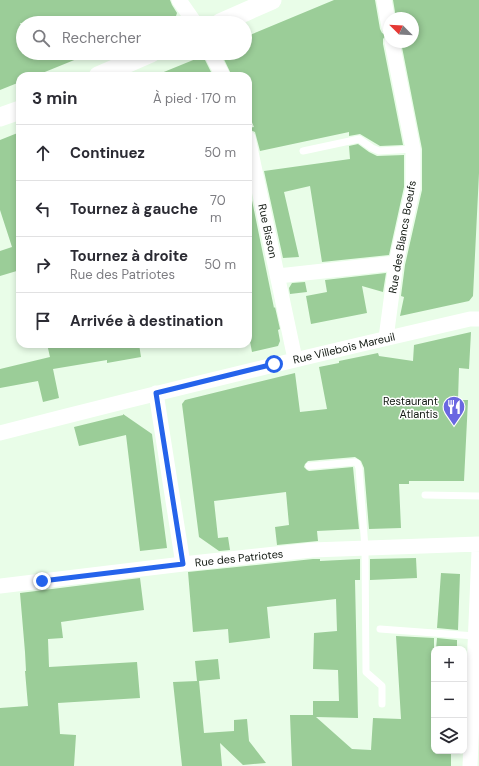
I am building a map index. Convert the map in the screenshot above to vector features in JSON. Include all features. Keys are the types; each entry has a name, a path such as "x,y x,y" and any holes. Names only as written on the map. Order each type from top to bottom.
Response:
{"street":[{"path":"179,0 189,16"},
{"path":"236,16 272,0"},
{"path":"384,0 386,12"},
{"name":"Rue des Blancs Boeufs","path":"386,338 396,263 413,188 413,150 393,48"},
{"path":"107,72 135,60"},
{"path":"215,60 221,72"},
{"path":"0,116 16,111"},
{"name":"Rue Bisson","path":"252,156 296,359"},
{"path":"278,276 396,263"},
{"name":"Rue Villebois Mareuil","path":"0,433 296,359 470,319 479,319"},
{"path":"156,393 183,564"},
{"name":"Rue des Patriotes","path":"0,586 312,550 479,544"},
{"path":"470,766 479,551"}],"lane":[{"path":"304,151 359,139 379,151 413,150"},
{"path":"309,466 355,462 358,464 365,548 366,672 382,686 382,704"},
{"path":"425,495 479,496"},
{"path":"380,629 476,636"}],"building":[{"path":"0,0 170,0 177,13 176,16 16,16 16,60 74,60 45,72 16,72 16,84 0,90"},
{"path":"334,0 375,0 380,29 383,34 383,48 403,145 380,146 360,134 349,136 349,132 260,151 255,132 252,131 252,127 254,127 252,122 252,72 230,72 224,60 252,60 252,34"},
{"path":"393,0 479,0 479,173 473,296 469,301 400,316 404,297 401,296 405,265 422,190 422,149 402,48 419,48 419,12 395,12"},
{"path":"193,60 205,60 211,72 164,72"},
{"path":"16,134 16,271 0,276 0,251 12,247 0,210 0,140"},
{"path":"358,144 377,156 404,155 404,187 389,255 322,262 310,186 284,192 299,257 283,258 264,171 350,159 349,146"},
{"path":"252,201 274,308 275,307 280,329 278,330 280,341 278,346 252,352"},
{"path":"386,273 383,292 362,286 367,313 311,324 306,296 327,292 325,280"},
{"path":"305,282 307,292 290,294 289,288 292,283"},
{"path":"471,332 469,369 459,368 458,400 468,400 464,481 409,481 409,484 399,484 401,528 369,529 364,468 361,461 355,457 308,461 304,467 309,471 353,467 359,529 317,531 318,541 277,545 275,527 289,525 286,492 214,501 218,538 228,537 230,550 219,551 199,537 182,404 185,400 295,373 300,412 327,409 319,367 339,363 339,361 378,353 379,356 413,361 414,345"},
{"path":"48,348 140,348 141,357 107,363 107,360 53,369 59,398 43,402 38,381 0,388 0,369 50,357"},
{"path":"123,414 152,434 167,548 140,551 126,435 79,446 74,427"},
{"path":"416,558 417,578 370,580 370,559"},
{"path":"313,559 320,559 320,561 360,559 360,580 355,580 358,718 316,717 352,749 371,750 373,718 401,719 396,636 434,638 434,646 431,646 431,754 451,754 451,766 292,766 290,715 313,715 313,701 339,701 338,670 313,669 314,633 337,631 336,599 267,607 270,638 229,643 228,629 193,632 188,572"},
{"path":"441,573 460,574 458,630 437,628"},
{"path":"140,578 144,610 61,622 63,638 48,639 49,667 137,662 140,698 58,703 60,734 76,735 74,766 0,766 0,708 28,706 20,593"},
{"path":"437,638 457,640 457,646 436,646"},
{"path":"218,659 220,679 199,681 204,733 234,731 234,720 247,719 249,741 266,763 243,765 220,743 222,766 182,766 173,682 197,681 195,661"}],"place":[{"name":"Restaurant Atlantis","path":"454,426"}],"route":[{"path":"42,581 183,564 156,393 274,364"}]}
